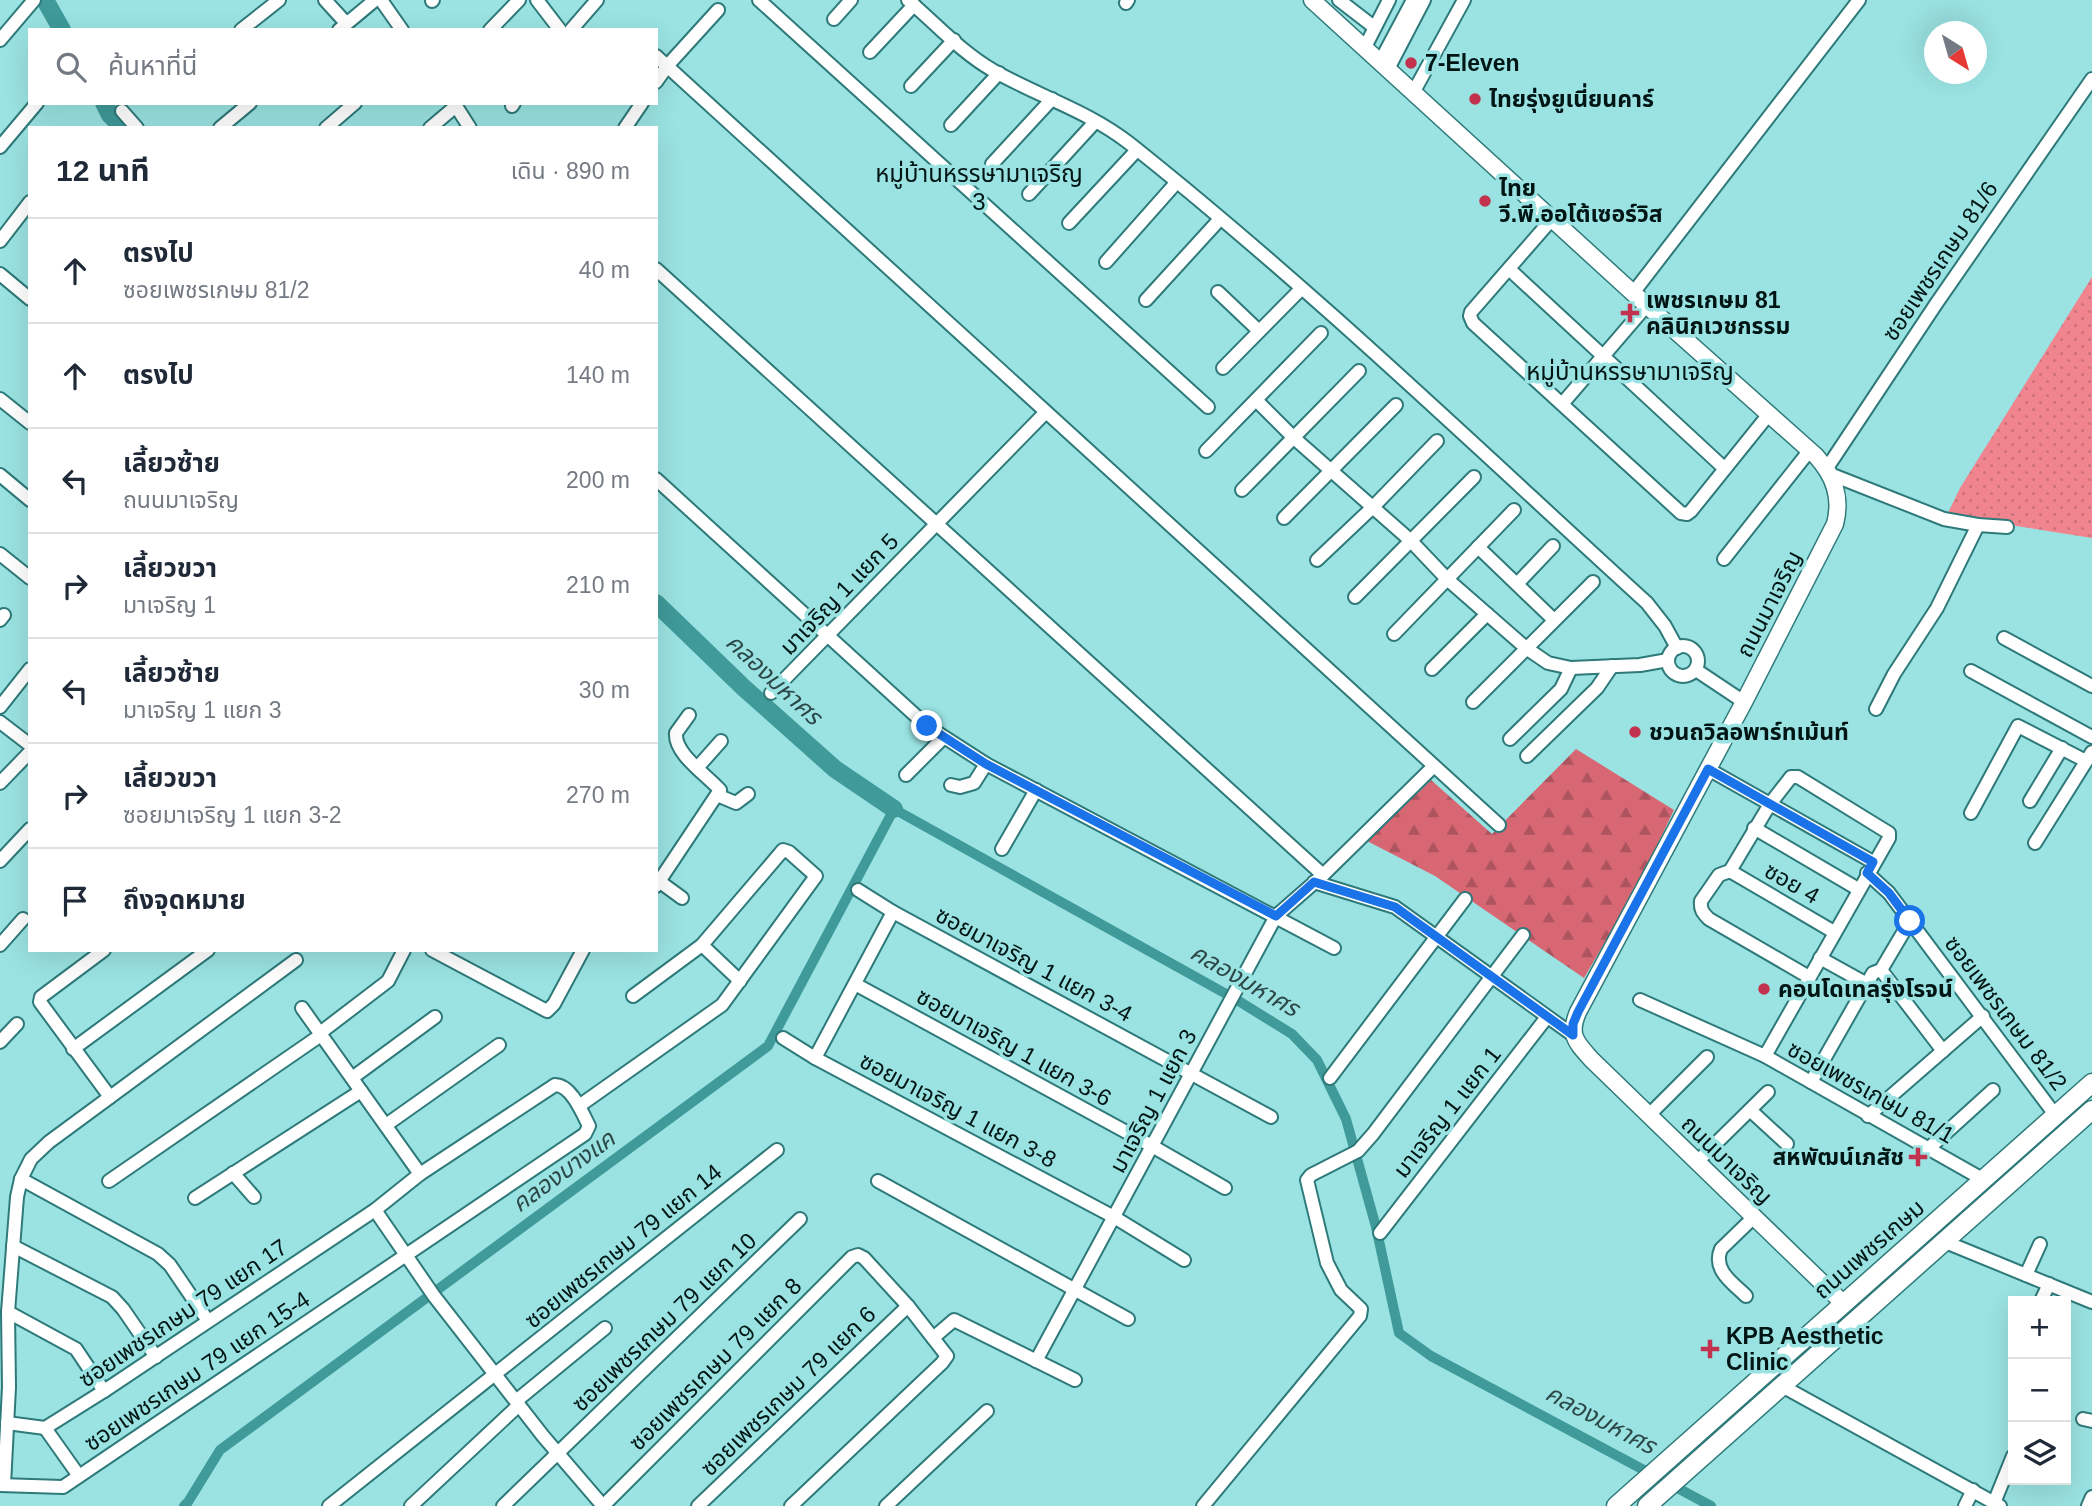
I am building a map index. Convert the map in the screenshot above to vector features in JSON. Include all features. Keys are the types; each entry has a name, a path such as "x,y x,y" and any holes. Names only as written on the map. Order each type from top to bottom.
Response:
{"main road":[{"name":"ถนนมาเจริญ","path":"1312,0 1633,293 1810,450 1828,471 1838,495 1839,509 1835,524 1744,702 1578,1012 1573,1024 1573,1035 1591,1059 1844,1304"},
{"name":"ถนนเพชรเกษม","path":"1616,1506 2092,1083"},
{"name":"ถนนเพชรเกษม","path":"1647,1506 2092,1110"},
{"path":"1844,1304 1856,1318"}],"street":[{"path":"0,40 34,0"},
{"path":"244,28 279,0"},
{"path":"324,0 342,27 374,0"},
{"path":"381,0 401,28"},
{"path":"493,28 519,0"},
{"path":"537,0 558,28"},
{"path":"572,28 597,0"},
{"path":"759,0 1208,407"},
{"path":"834,19 851,0"},
{"path":"1339,0 1374,27"},
{"path":"1364,48 1389,0"},
{"path":"1384,66 1413,0"},
{"path":"1384,66 1424,0"},
{"path":"1413,93 1464,0"},
{"path":"1633,293 1859,0"},
{"path":"870,52 911,2 976,60 1095,122 1137,150 1301,289 1647,603 1665,626 1677,648"},
{"path":"658,79 718,10"},
{"path":"911,86 954,40"},
{"path":"658,58 1499,825"},
{"path":"951,125 999,73"},
{"name":"ซอยเพชรเกษม 81/6","path":"1828,471 1936,304 2092,79"},
{"path":"992,164 1052,99"},
{"path":"0,147 35,105"},
{"path":"222,126 248,105"},
{"path":"328,126 353,105"},
{"path":"432,126 455,105 469,126"},
{"path":"626,126 641,105"},
{"path":"122,111 135,126"},
{"path":"1029,194 1095,122"},
{"path":"1069,223 1137,150"},
{"path":"1105,262 1176,183"},
{"path":"0,241 28,205"},
{"path":"1146,300 1220,219"},
{"path":"1552,219 1471,312 1470,317 1478,328 1681,513 1687,514 1691,511 1769,414"},
{"path":"1509,269 1724,468"},
{"path":"658,271 937,524 1319,878 1395,907 1573,1035"},
{"path":"0,274 28,297"},
{"path":"1223,368 1301,289"},
{"path":"1218,292 1259,331"},
{"path":"1562,404 1647,305"},
{"path":"1206,451 1321,333"},
{"path":"1242,490 1359,371"},
{"path":"0,399 28,420"},
{"path":"1257,401 1294,438 1410,540 1447,579 1526,648 1548,663 1571,668 1668,660"},
{"path":"1284,518 1333,472 1396,405"},
{"name":"มาเจริญ 1 แยก 5","path":"771,693 1046,412"},
{"path":"1317,560 1437,441"},
{"path":"1724,559 1810,450"},
{"path":"1828,471 1944,519 2007,527"},
{"path":"0,475 28,498"},
{"path":"1355,597 1474,477"},
{"path":"658,481 826,636 943,738 986,764 1334,948"},
{"path":"1394,634 1514,510"},
{"path":"1876,709 1894,674 1937,608 1978,524"},
{"path":"1517,584 1553,546"},
{"path":"1478,547 1554,620"},
{"path":"0,554 28,576"},
{"path":"1473,702 1593,582"},
{"path":"1432,669 1487,614"},
{"path":"2004,638 2092,686"},
{"path":"1686,646 1695,652 1698,660 1696,670 1688,676 1678,676 1671,670 1668,660 1677,648 1686,646"},
{"path":"1527,756 1597,688 1612,666"},
{"path":"1510,739 1561,689 1571,668"},
{"path":"1696,670 1744,702"},
{"path":"1971,671 2092,737"},
{"path":"0,707 28,672"},
{"path":"658,881 717,795 719,787 696,768 675,737 689,715"},
{"path":"0,722 28,743"},
{"path":"1971,813 2018,726 2062,748 2089,757 2035,843"},
{"path":"906,775 943,738"},
{"path":"696,768 721,741"},
{"path":"2030,801 2062,748"},
{"path":"0,783 28,754"},
{"path":"951,785 960,787 974,783 986,764"},
{"name":"มาเจริญ 1 แยก 3","path":"1036,1361 1276,916 1434,766"},
{"name":"ซอยเพชรเกษม 81/2","path":"1708,769 1870,868 2056,1116"},
{"path":"1765,1056 1889,838 1889,833 1798,777 1791,777 1769,804 1730,871 1719,875 1701,901 1701,911 1709,919 1809,977"},
{"path":"1002,849 1037,790"},
{"path":"717,795 736,803 748,794"},
{"path":"1754,828 1858,889"},
{"path":"0,862 28,831"},
{"path":"579,1106 722,1005 816,876 789,852 783,850 702,945 633,996"},
{"name":"ซอย 4","path":"1730,871 1834,932"},
{"path":"658,883 682,898"},
{"name":"ซอยมาเจริญ 1 แยก 3-4","path":"858,890 893,912 1271,1117"},
{"path":"1330,1078 1465,899"},
{"path":"815,1058 893,912"},
{"path":"0,945 23,919"},
{"path":"1811,1082 1873,973 1881,970 1910,921"},
{"path":"1203,1506 1360,1315 1361,1308 1341,1290 1326,1263 1307,1185 1311,1175 1356,1151 1373,1134 1523,934"},
{"path":"702,945 740,981"},
{"path":"101,952 41,997 40,1002 110,1097"},
{"path":"74,1049 205,952"},
{"path":"110,1181 321,1034 388,981 403,952"},
{"path":"436,952 547,1011 554,1004 582,952"},
{"path":"1820,958 1867,984"},
{"path":"2,1485 9,1387 8,1312 17,1197 21,1179 32,1159 39,1150 296,960"},
{"path":"1881,970 1943,1051"},
{"name":"ซอยมาเจริญ 1 แยก 3-6","path":"855,984 1225,1188"},
{"name":"ซอยเพชรเกษม 81/1","path":"1640,1000 1765,1056 1984,1180"},
{"path":"302,1008 420,1174"},
{"path":"1868,1116 1983,1016"},
{"path":"352,1078 435,1017"},
{"name":"มาเจริญ 1 แยก 1","path":"1380,1233 1547,1017"},
{"path":"0,1042 17,1024"},
{"name":"ซอยมาเจริญ 1 แยก 3-8","path":"783,1038 815,1058 1114,1217 1184,1260"},
{"path":"386,1125 499,1045"},
{"path":"1649,1115 1707,1057"},
{"name":"ซอยเพชรเกษม 79 แยก 17","path":"45,1428 375,1210 420,1174 555,1085 560,1084 579,1106"},
{"path":"1928,1149 1993,1090"},
{"path":"195,1198 361,1091"},
{"path":"1697,1162 1768,1092"},
{"name":"ซอยเพชรเกษม 79 แยก 15-4","path":"2,1485 63,1487 588,1130 589,1126 579,1106"},
{"path":"1750,1110 1787,1144"},
{"name":"ซอยเพชรเกษม 79 แยก 14","path":"329,1506 777,1150"},
{"path":"233,1173 254,1197"},
{"path":"21,1179 158,1254 170,1265 208,1321"},
{"path":"878,1181 1128,1319"},
{"path":"375,1210 426,1285 517,1403 603,1506"},
{"path":"1746,1296 1723,1273 1718,1264 1718,1255 1754,1217"},
{"name":"ซอยเพชรเกษม 79 แยก 10","path":"503,1506 800,1219"},
{"path":"1943,1241 2092,1302"},
{"path":"2026,1275 2040,1244"},
{"path":"13,1246 112,1297 123,1308 156,1357"},
{"name":"ซอยเพชรเกษม 79 แยก 8","path":"603,1506 852,1257 858,1255 864,1258 908,1306"},
{"path":"2043,1296 2049,1284"},
{"path":"791,1506 947,1356 908,1306"},
{"name":"ซอยเพชรเกษม 79 แยก 6","path":"698,1506 908,1306"},
{"path":"8,1312 76,1349 104,1391"},
{"path":"933,1338 954,1320 1075,1380"},
{"path":"411,1506 517,1403 605,1328"},
{"path":"1782,1385 1997,1504 2008,1471"},
{"path":"886,1506 987,1411"},
{"path":"7,1423 45,1428 79,1476"},
{"path":"1965,1506 1973,1490"},
{"path":"2088,1506 2092,1497"}],"shaded area":[{"path":"2092,277 2092,538 1947,515 1960,488"}],"green space":[{"path":"1576,749 1674,810 1636,889 1584,978 1435,876 1367,841 1431,780 1492,834"}],"waterway":[{"name":"คลองมหาศร","path":"45,0 61,28"},
{"name":"คลองมหาศร","path":"105,105 121,126"},
{"name":"คลองมหาศร","path":"658,605 744,688 835,769 894,809"},
{"name":"คลองมหาศร","path":"184,1506 220,1450 768,1046 894,809 1237,1000 1292,1034 1317,1060 1346,1119 1376,1227 1399,1333 1431,1356 1711,1506"}],"place":[{"name":"7-Eleven","path":"1411,63"},
{"name":"ไทยรุ่งยูเนี่ยนคาร์","path":"1475,99"},
{"name":"ไทย วี.พี.ออโต้เซอร์วิส","path":"1485,201"},
{"name":"เพชรเกษม 81 คลินิกเวชกรรม","path":"1630,313"},
{"name":"ชวนถวิลอพาร์ทเม้นท์","path":"1635,732"},
{"name":"คอนโดเทลรุ่งโรจน์","path":"1764,989"},
{"name":"สหพัฒน์เภสัช","path":"1918,1157"},
{"name":"KPB Aesthetic Clinic","path":"1710,1349"}],"district":[{"name":"หมู่บ้านหรรษามาเจริญ 3","path":"979,187"},
{"name":"หมู่บ้านหรรษามาเจริญ","path":"1630,371"}],"route":[{"path":"927,726 986,764 1276,916 1314,882 1380,900 1395,907 1573,1035 1573,1024 1578,1012 1708,769 1873,862 1867,873 1889,893 1910,921"}],"water label":[{"name":"คลองบางแค","path":"563,1171"}]}
